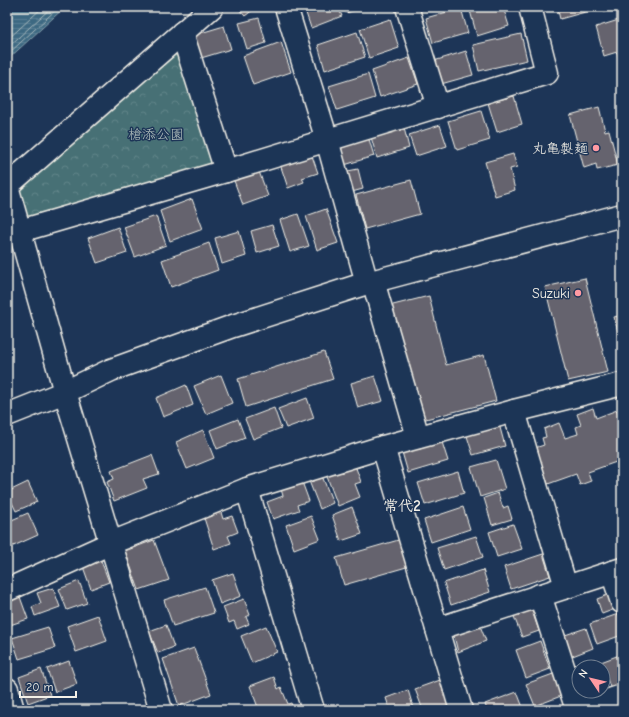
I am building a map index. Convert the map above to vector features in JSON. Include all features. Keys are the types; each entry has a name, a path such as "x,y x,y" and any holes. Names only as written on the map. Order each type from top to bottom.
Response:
{"street":[{"path":"161,710 65,392 7,186 212,7"},
{"path":"286,7 418,437"},
{"path":"407,7 438,107"},
{"path":"20,231 226,171 547,73 530,7"},
{"path":"182,33 226,171"},
{"path":"7,415 65,392 111,370 226,328 370,282 622,215"},
{"path":"7,590 111,543 247,489 382,447 514,411 622,384"},
{"path":"514,411 566,587"},
{"path":"382,447 461,710"},
{"path":"247,489 313,710"},
{"path":"437,629 617,570 622,602"},
{"path":"540,595 578,710 622,696"},
{"path":"7,689 13,710"}],"green space":[{"name":"槍添公園","path":"176,51 215,160 210,168 27,220 19,188"}],"water":[{"path":"7,7 65,7 7,60"}],"building":[{"path":"237,7 260,7 256,11 254,9 245,16"},
{"path":"304,7 338,7 342,16 311,28"},
{"path":"344,7 367,7 346,13"},
{"path":"469,7 503,7 509,26 477,36"},
{"path":"557,7 596,7 596,9 560,19"},
{"path":"604,7 620,7 620,8 605,12"},
{"path":"461,8 468,33 433,43 426,18"},
{"path":"259,18 266,43 247,49 239,23"},
{"path":"390,19 399,48 369,58 360,29"},
{"path":"622,19 622,58 619,59 617,52 604,56 596,27"},
{"path":"224,26 231,49 201,58 194,35"},
{"path":"357,32 365,57 325,70 318,45"},
{"path":"521,34 527,60 479,71 473,45"},
{"path":"281,42 291,72 253,85 243,56"},
{"path":"466,51 473,75 441,84 434,61"},
{"path":"409,58 418,84 380,97 372,71"},
{"path":"368,74 375,98 337,110 329,86"},
{"path":"514,96 522,124 497,132 488,103"},
{"name":"丸亀製麺","path":"599,107 605,131 609,130 618,165 597,170 596,164 584,168 570,115"},
{"path":"481,111 490,140 457,150 448,121"},
{"path":"440,125 447,146 416,156 409,135"},
{"path":"404,128 409,148 377,158 371,137"},
{"path":"368,136 374,156 341,166 335,146"},
{"path":"311,153 318,173 302,178 304,182 288,188 280,164"},
{"path":"513,154 517,167 510,169 515,190 495,196 485,162"},
{"path":"258,169 268,196 243,205 233,178"},
{"path":"358,169 363,189 348,193 343,172"},
{"path":"411,180 420,214 365,229 356,195"},
{"path":"192,199 203,229 170,241 160,211"},
{"path":"326,209 338,243 317,250 306,216"},
{"path":"298,214 309,246 290,252 280,220"},
{"path":"156,216 166,245 135,257 124,227"},
{"path":"272,225 279,246 257,253 251,231"},
{"path":"118,227 127,253 97,263 88,238"},
{"path":"239,231 246,256 222,264 215,238"},
{"path":"209,243 218,270 171,287 162,260"},
{"path":"585,278 608,372 568,381 545,287"},
{"path":"429,296 446,365 484,355 496,401 418,421 389,306"},
{"path":"622,315 622,347 614,317"},
{"path":"324,352 333,379 246,407 238,379"},
{"path":"221,375 232,403 206,414 194,386"},
{"path":"375,376 383,401 358,408 351,383"},
{"path":"186,385 193,405 163,417 156,398"},
{"path":"307,398 314,418 286,428 278,409"},
{"path":"274,408 281,428 253,439 245,419"},
{"path":"593,408 596,418 617,410 622,425 622,471 619,461 588,472 591,481 580,485 576,474 548,484 535,448 544,445 542,438 546,437 544,429 559,423 565,438 578,434 576,427 581,425 577,414"},
{"path":"238,419 245,438 217,449 210,430"},
{"path":"499,424 505,446 473,455 466,433"},
{"path":"203,430 214,458 187,469 176,442"},
{"path":"441,439 448,461 408,473 402,452"},
{"path":"152,455 159,474 143,479 147,488 114,501 107,482 114,479 111,471"},
{"path":"496,460 505,489 480,497 471,467"},
{"path":"361,461 363,466 356,468 361,482 355,484 360,497 338,506 326,474"},
{"path":"458,471 464,493 425,505 418,483"},
{"path":"322,476 333,503 320,509 309,481"},
{"path":"28,482 37,502 16,511 7,492"},
{"path":"302,482 309,501 297,505 299,510 273,519 267,502 283,496 281,489"},
{"path":"498,493 503,508 508,506 512,519 492,525 484,498"},
{"path":"352,507 362,534 341,541 332,515"},
{"path":"463,507 470,529 431,542 424,520"},
{"path":"220,509 223,519 232,516 238,532 228,536 231,543 214,549 203,515"},
{"path":"28,513 38,535 9,548 7,544 7,522"},
{"path":"311,516 320,539 294,549 286,525"},
{"path":"513,524 522,549 497,557 489,532"},
{"path":"476,536 483,557 444,570 437,548"},
{"path":"402,539 410,566 344,585 336,558"},
{"path":"154,540 169,580 139,590 125,551"},
{"path":"543,554 550,576 511,589 504,567"},
{"path":"100,558 109,582 91,589 82,564"},
{"path":"483,570 490,592 451,605 444,583"},
{"path":"233,573 241,596 220,604 212,580"},
{"path":"79,581 87,603 67,610 59,589"},
{"path":"205,587 214,613 173,626 164,600"},
{"path":"53,588 60,607 35,616 32,607 41,603 37,593"},
{"path":"610,594 615,609 602,614 597,599"},
{"path":"20,597 28,619 7,626 7,602"},
{"path":"244,599 250,615 246,617 249,624 237,629 234,621 229,623 223,607"},
{"path":"531,608 539,631 522,637 513,614"},
{"path":"618,614 622,624 622,635 597,644 590,624"},
{"path":"98,615 107,641 76,652 67,626"},
{"path":"479,623 486,641 458,652 453,632"},
{"path":"166,625 174,647 158,653 149,631"},
{"path":"266,626 277,652 252,663 241,636"},
{"path":"48,627 55,648 19,659 12,638"},
{"path":"586,628 593,648 570,657 562,636"},
{"path":"540,641 550,669 526,678 516,650"},
{"path":"194,648 211,694 179,706 163,659"},
{"path":"622,654 622,686 611,690 611,659 609,659"},
{"path":"69,661 77,684 55,692 47,669"},
{"path":"41,669 50,695 28,703 19,677"},
{"path":"553,674 561,696 535,706 526,684"},
{"path":"274,677 278,689 281,687 288,704 291,703 294,710 259,710 250,686"},
{"path":"443,679 453,707 444,710 423,710 415,689"},
{"path":"408,690 414,710 390,710 386,698"},
{"path":"517,692 524,710 487,710 485,704"}],"place":[{"name":"丸亀製麺","path":"596,148"},
{"name":"Suzuki","path":"578,293"}],"district":[{"name":"常代2","path":"402,506"}]}
